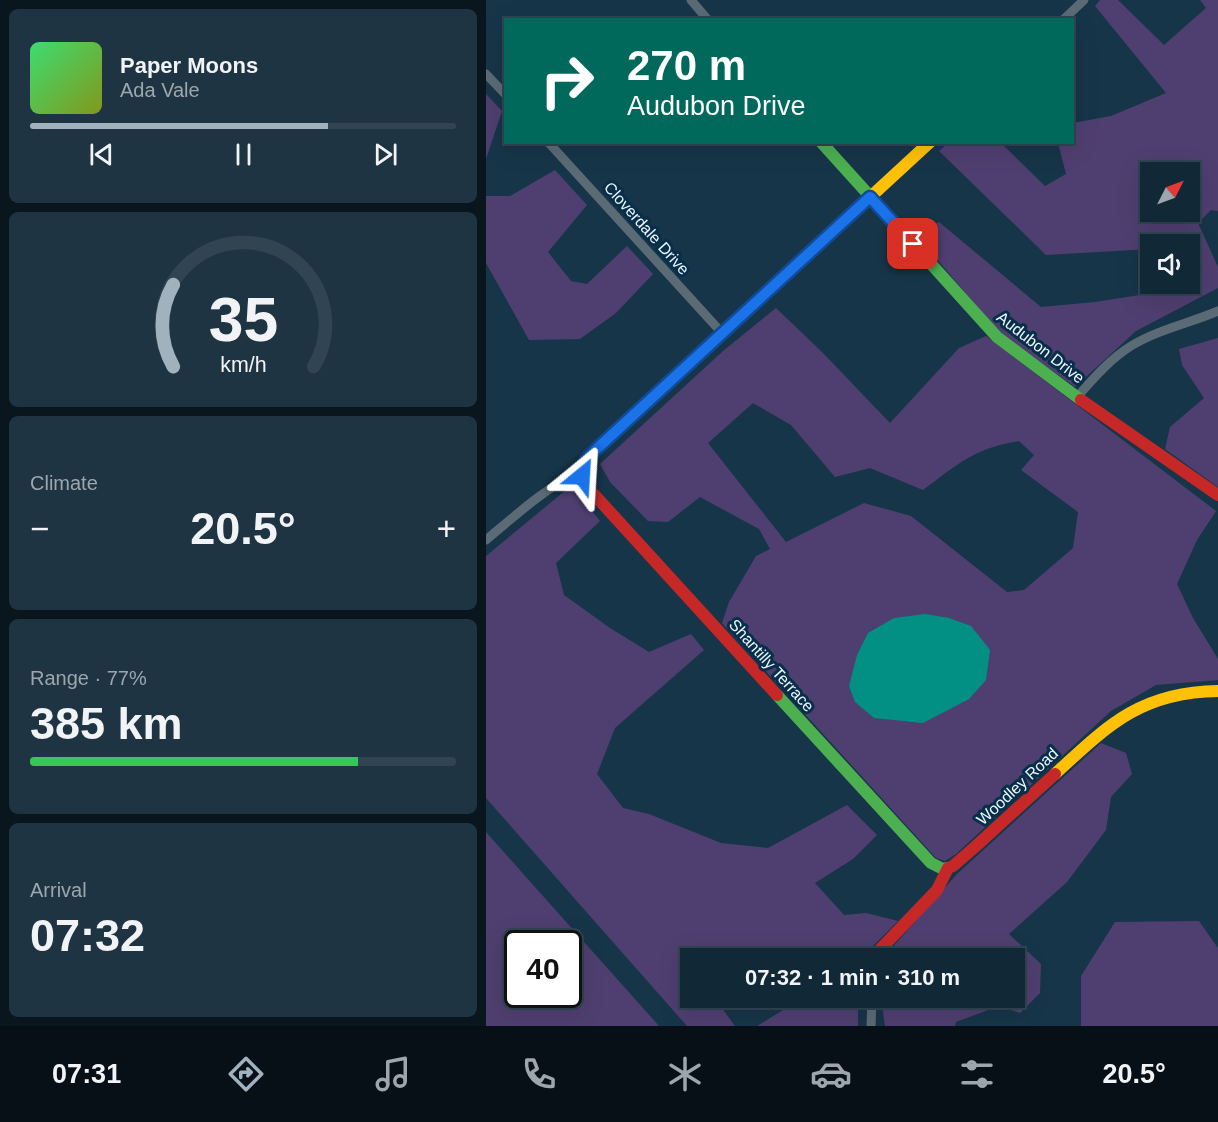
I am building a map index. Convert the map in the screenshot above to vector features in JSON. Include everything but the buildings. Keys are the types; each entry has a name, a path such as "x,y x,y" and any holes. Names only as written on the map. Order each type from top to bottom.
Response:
{"street":[{"path":"691,0 706,18"},
{"path":"1065,18 1084,0"},
{"path":"486,74 504,93"},
{"name":"Cloverdale Drive","path":"550,144 722,333"},
{"name":"Audubon Drive","path":"823,144 996,337 1077,397 1218,495"},
{"path":"486,540 562,482 581,472 583,463 589,456 928,144"},
{"path":"1077,397 1096,375 1131,346 1218,310"},
{"name":"Shantilly Terrace","path":"581,472 590,490 931,863 943,869 948,868"},
{"name":"Woodley Road","path":"882,948 932,896 948,868 976,846 1102,731 1123,715 1148,702 1172,695 1218,691"},
{"path":"871,1026 872,1008"}],"shaded area":[{"path":"1100,0 1118,0 1164,45 1206,8 1200,0 1218,0 1218,211 1211,210 1200,221 1200,162 1140,162 1140,222 1199,222 1218,267 1218,288 1136,331 1075,387 1000,333 916,235 939,222 1041,307 1146,294 1200,294 1200,234 1140,234 1140,250 1046,255 939,151 947,144 1002,144 1045,186 1066,174 1058,144 1074,144 1074,123 1111,116 1166,93 1095,6"},
{"path":"486,94 502,111 486,159"},
{"path":"555,170 587,205 548,252 571,281 587,284 627,246 653,274 616,313 580,339 529,340 486,263 486,196 510,196"},
{"path":"776,308 890,423 959,348 986,336 1216,511 1197,540 1177,584 1193,618 1218,659 1218,680 1156,685 1111,711 956,854 945,861 936,858 722,623 729,602 756,556 770,549 759,529 700,497 668,522 648,521 610,482 600,464 723,351","holes":["753,403 791,425 835,477 870,468 923,490 967,458 990,448 1019,441 1034,455 1021,470 1078,512 1073,548 1024,590 1007,592 911,516 864,503 786,542 708,443"]},
{"path":"1218,338 1218,487 1165,449 1170,427 1204,398 1182,365 1179,349"},
{"path":"572,485 600,521 556,563 564,595 649,652 691,634 704,650 615,728 597,774 623,808 649,814 721,843 768,848 847,805 877,835 853,859 815,883 844,915 866,913 898,921 871,948 680,948 680,1008 722,1008 735,1026 687,1026 486,798 486,556"},
{"path":"925,614 949,618 971,626 990,650 986,680 969,699 923,723 874,718 855,702 849,686 857,655 868,633 894,618"},
{"path":"1101,743 1126,753 1132,774 1111,797 1106,830 1067,882 1009,934 1024,948 892,948 957,874"},
{"path":"486,832 573,930 504,930 504,1008 582,1008 582,940 659,1026 486,1026"},
{"path":"1199,921 1218,948 1218,1026 1081,1026 1081,976 1115,922"},
{"path":"1025,949 1041,964 1040,993 1025,1008"},
{"path":"790,1008 858,1008 858,1026 757,1026"},
{"path":"882,1008 994,1008 956,1022 955,1026 885,1026"},
{"path":"1005,1008 1025,1008 1020,1013"}],"traffic: fast":[{"path":"823,144 997,337 1081,400"},
{"path":"777,695 931,863 943,869 948,868"}],"traffic: slow":[{"path":"699,355 928,144"},
{"path":"1055,774 1092,740 1128,714 1168,698 1218,691"}],"traffic: jam":[{"path":"699,355 589,456 583,469 584,477 590,490 777,695"},
{"path":"1081,400 1218,495"},
{"path":"882,948 937,890 948,868 976,846 1055,774"}],"route":[{"path":"582,476 581,468 589,456 870,197 913,244"}]}
